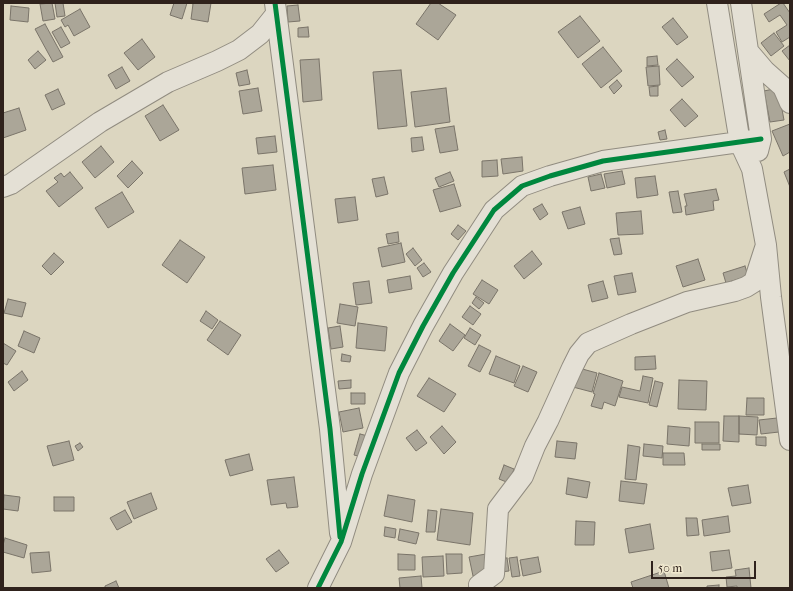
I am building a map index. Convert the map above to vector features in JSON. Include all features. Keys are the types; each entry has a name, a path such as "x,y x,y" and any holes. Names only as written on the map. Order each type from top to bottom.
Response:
{"street":[{"path":"717,3 740,143 752,169 766,245 771,297 790,440"},
{"path":"741,3 761,139 752,169"},
{"path":"275,8 330,430 341,542"},
{"path":"3,187 10,184 100,122 168,82 239,50 260,34 275,8"},
{"path":"748,51 765,71 783,87 790,103"},
{"path":"318,588 341,542 362,474 399,373 423,326 453,273 494,210 522,186 550,176 603,161 761,139"},
{"path":"480,588 479,585 494,574 498,509 523,476 535,446 572,368 579,354 588,343 630,324 687,302 746,287 754,282 766,245"}],"building":[{"path":"52,3 55,19 43,21 40,4"},
{"path":"55,3 63,3 65,16 57,17"},
{"path":"174,3 187,3 182,19 170,15"},
{"path":"190,3 211,3 208,22 191,19 193,4"},
{"path":"431,3 438,3 456,15 438,40 416,24"},
{"path":"783,3 790,13 790,37 782,42 776,32 787,25 780,15 769,22 764,14"},
{"path":"298,5 300,21 288,22 287,6"},
{"path":"11,6 29,8 28,22 10,20"},
{"path":"80,9 90,27 74,36 68,25 65,27 61,20"},
{"path":"580,16 600,41 578,58 558,32"},
{"path":"673,18 688,37 677,45 662,27"},
{"path":"45,24 63,57 53,62 35,29"},
{"path":"61,27 70,43 61,48 52,32"},
{"path":"308,27 309,37 298,37 298,28"},
{"path":"774,33 784,46 771,56 761,43"},
{"path":"142,39 155,57 138,70 124,53"},
{"path":"790,45 790,61 782,51"},
{"path":"603,47 622,71 601,88 582,64"},
{"path":"38,51 46,60 35,69 28,60"},
{"path":"657,56 658,65 647,66 647,57"},
{"path":"319,59 322,100 303,102 300,60"},
{"path":"677,59 694,77 682,87 666,69"},
{"path":"659,66 660,85 648,86 646,67"},
{"path":"122,67 130,81 116,89 108,75"},
{"path":"247,70 250,84 239,86 236,73"},
{"path":"401,70 407,126 378,129 373,72"},
{"path":"617,80 622,86 614,94 609,87"},
{"path":"658,86 658,96 650,96 649,87"},
{"path":"258,88 262,111 243,114 239,91"},
{"path":"446,88 450,122 415,127 411,92"},
{"path":"778,88 784,120 770,122 764,91"},
{"path":"58,89 65,104 52,110 45,95"},
{"path":"682,99 698,116 685,127 670,110"},
{"path":"163,105 179,130 160,141 145,116"},
{"path":"19,108 26,130 3,138 3,113"},
{"path":"790,124 790,152 783,156 772,131"},
{"path":"454,126 458,150 440,153 435,129"},
{"path":"665,130 667,139 660,140 658,132"},
{"path":"275,136 277,152 258,154 256,138"},
{"path":"422,137 424,150 412,152 411,138"},
{"path":"101,146 114,162 95,178 82,162"},
{"path":"522,157 523,171 503,174 501,159"},
{"path":"497,160 498,176 482,177 482,161"},
{"path":"132,161 143,173 128,188 117,176"},
{"path":"273,165 276,190 245,194 242,168"},
{"path":"790,169 790,187 784,172"},
{"path":"622,171 625,184 607,188 604,174"},
{"path":"70,172 83,188 59,207 46,191 58,182 54,178 61,173 64,177"},
{"path":"450,172 454,181 439,187 435,178"},
{"path":"601,174 605,188 591,191 588,177"},
{"path":"655,176 658,195 637,198 635,178"},
{"path":"384,177 388,194 376,197 372,179"},
{"path":"454,184 461,206 440,212 433,190"},
{"path":"716,189 719,200 713,201 714,210 686,215 685,206 687,206 684,194"},
{"path":"678,191 682,212 673,213 669,192"},
{"path":"122,192 134,212 108,228 95,208"},
{"path":"355,197 358,220 338,223 335,199"},
{"path":"542,204 548,214 540,220 533,209"},
{"path":"580,207 585,224 568,229 562,212"},
{"path":"641,211 643,234 618,235 616,213"},
{"path":"458,225 466,231 458,240 451,234"},
{"path":"398,232 399,242 388,244 386,234"},
{"path":"619,238 622,254 614,255 610,239"},
{"path":"180,240 205,257 187,283 162,265"},
{"path":"401,243 405,262 382,267 378,248"},
{"path":"413,248 422,260 415,266 406,254"},
{"path":"532,251 542,264 524,279 514,266"},
{"path":"54,253 64,262 51,275 42,266"},
{"path":"698,259 705,280 683,287 676,266"},
{"path":"424,263 431,272 423,277 417,268"},
{"path":"745,266 748,276 726,283 723,273"},
{"path":"632,273 636,292 618,295 614,276"},
{"path":"410,276 412,289 389,293 387,280"},
{"path":"482,280 498,290 489,304 473,294"},
{"path":"369,281 372,303 356,305 353,283"},
{"path":"603,281 608,298 592,302 588,285"},
{"path":"476,297 484,303 479,309 472,303"},
{"path":"8,299 26,303 22,317 4,313"},
{"path":"340,304 358,307 355,326 337,323"},
{"path":"470,306 481,314 473,325 462,317"},
{"path":"206,311 218,320 212,329 200,321"},
{"path":"220,321 241,335 228,355 207,340"},
{"path":"358,323 387,327 385,351 356,348"},
{"path":"450,324 465,335 453,351 439,341"},
{"path":"340,326 343,347 331,349 328,328"},
{"path":"470,328 481,335 475,345 464,338"},
{"path":"24,331 40,338 34,353 18,346"},
{"path":"3,343 16,351 7,365 3,363"},
{"path":"479,345 491,351 480,372 468,366"},
{"path":"342,354 351,356 350,362 341,361"},
{"path":"496,356 520,366 514,383 489,374"},
{"path":"655,356 656,369 635,370 635,357"},
{"path":"523,366 537,372 528,392 514,386"},
{"path":"575,367 597,373 592,392 569,386"},
{"path":"22,371 28,380 14,391 8,382"},
{"path":"599,373 623,381 615,406 604,402 602,409 591,406"},
{"path":"643,376 653,378 648,403 619,397 622,387 640,391"},
{"path":"429,378 456,394 444,412 417,396"},
{"path":"351,380 351,388 339,389 338,381"},
{"path":"679,380 707,381 706,410 678,409"},
{"path":"655,381 663,383 657,407 649,405"},
{"path":"351,393 365,393 365,404 351,404"},
{"path":"747,398 764,398 764,415 746,415"},
{"path":"359,408 363,428 343,432 339,412"},
{"path":"724,416 739,416 739,442 723,441"},
{"path":"739,416 758,417 757,435 739,434"},
{"path":"777,418 779,432 761,434 759,420"},
{"path":"695,422 719,422 719,443 695,443"},
{"path":"442,426 456,442 444,454 430,437"},
{"path":"668,426 690,428 689,446 667,444"},
{"path":"417,430 427,443 416,451 406,438"},
{"path":"360,434 368,436 362,457 354,455"},
{"path":"756,437 766,437 766,446 756,445"},
{"path":"69,441 74,460 53,466 47,446"},
{"path":"557,441 577,443 575,459 555,457"},
{"path":"80,443 83,447 78,451 75,446"},
{"path":"644,444 663,446 662,458 643,456"},
{"path":"702,444 720,444 720,450 702,450"},
{"path":"628,445 640,447 636,480 625,479"},
{"path":"663,453 684,453 685,465 663,465"},
{"path":"249,454 253,470 230,476 225,460"},
{"path":"504,465 514,469 509,483 499,479"},
{"path":"294,477 298,507 287,508 286,503 271,505 267,480"},
{"path":"568,478 590,482 587,498 566,494"},
{"path":"621,481 647,484 644,504 619,501"},
{"path":"748,485 751,503 732,506 728,488"},
{"path":"151,493 157,509 134,519 127,502"},
{"path":"4,495 20,497 18,511 3,509"},
{"path":"388,495 415,500 412,522 384,516"},
{"path":"54,497 74,497 74,511 54,511"},
{"path":"441,509 473,513 470,545 437,540"},
{"path":"125,510 132,522 117,530 110,518"},
{"path":"428,510 437,511 435,532 426,532"},
{"path":"728,516 730,532 704,536 702,520"},
{"path":"686,518 697,518 699,535 687,536"},
{"path":"576,521 595,522 594,545 575,545"},
{"path":"650,524 654,549 629,553 625,529"},
{"path":"385,527 396,529 395,538 384,536"},
{"path":"400,529 419,533 416,544 398,540"},
{"path":"5,538 27,545 24,558 3,552"},
{"path":"279,550 289,563 276,572 266,559"},
{"path":"729,550 732,568 712,571 710,552"},
{"path":"49,552 51,571 32,573 30,553"},
{"path":"398,554 415,555 415,570 398,570"},
{"path":"446,554 462,554 462,573 447,574"},
{"path":"486,554 490,573 473,576 469,557"},
{"path":"443,556 444,576 423,577 422,557"},
{"path":"517,557 520,576 512,577 509,558"},
{"path":"538,557 541,572 523,576 520,560"},
{"path":"507,558 509,571 500,572 499,559"},
{"path":"749,568 751,588 737,588 737,586 727,587 726,577 736,576 735,570"},
{"path":"664,571 669,588 633,588 631,582"},
{"path":"421,576 422,588 400,588 399,578"},
{"path":"116,581 119,588 105,588 105,586"},
{"path":"719,585 719,588 707,588 707,586"}],"cycle path":[{"path":"275,3 330,429 340,537"},
{"path":"318,588 341,542 362,474 399,373 423,326 453,273 494,210 522,186 550,176 603,161 761,139"}]}
